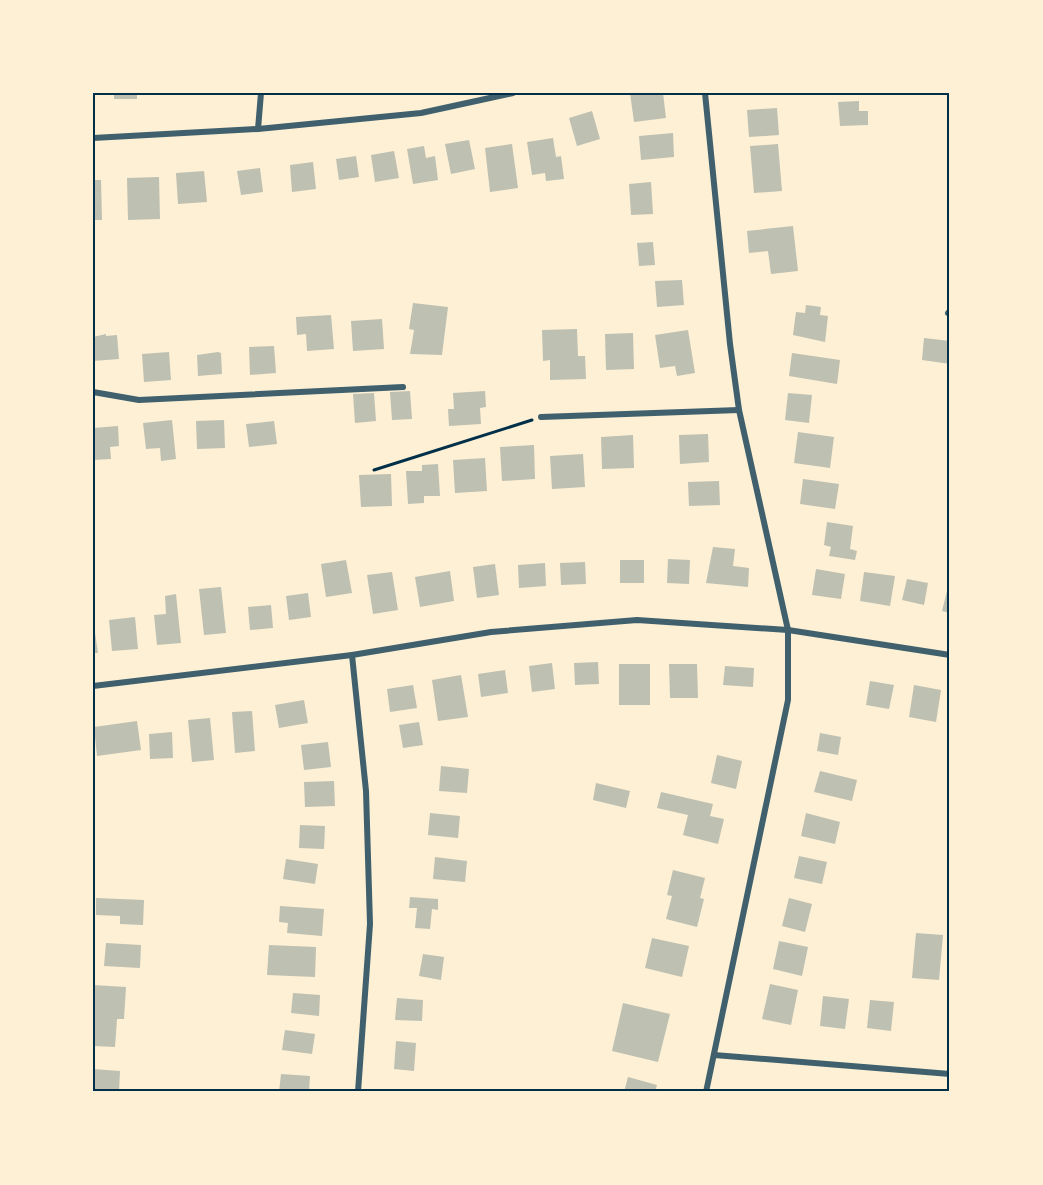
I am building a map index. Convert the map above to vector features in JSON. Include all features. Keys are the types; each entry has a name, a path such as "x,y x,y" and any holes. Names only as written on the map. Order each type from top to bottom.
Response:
{"street":[{"path":"258,129 261,93"},
{"path":"93,138 258,129 421,113 513,93"},
{"path":"705,93 730,344 740,410 788,630 788,700 706,1092"},
{"path":"93,392 139,400 404,387"},
{"path":"541,417 740,410"},
{"path":"93,686 352,656 490,632 637,620 788,630 950,655"},
{"path":"352,656 366,791 370,924 358,1092"},
{"path":"714,1055 950,1074"}],"path":[{"path":"374,470 541,417"}],"building":[{"path":"114,93 137,93 137,99 114,99"},
{"path":"630,93 663,93 666,118 634,122"},
{"path":"859,101 859,111 868,111 868,125 840,126 838,102"},
{"path":"777,108 779,135 749,137 747,110"},
{"path":"592,111 600,139 577,146 569,118"},
{"path":"673,133 674,157 641,160 639,136"},
{"path":"553,138 556,157 561,156 564,179 546,181 545,173 532,175 527,142"},
{"path":"469,140 475,169 451,174 445,144"},
{"path":"512,144 518,188 490,192 485,148"},
{"path":"778,144 782,191 754,193 750,146"},
{"path":"424,146 426,158 435,156 438,180 413,184 407,149"},
{"path":"394,151 399,178 375,182 371,155"},
{"path":"356,156 359,177 339,180 336,159"},
{"path":"313,162 316,189 292,192 290,165"},
{"path":"260,168 263,192 241,195 237,171"},
{"path":"204,171 207,202 178,204 176,173"},
{"path":"159,177 160,219 128,220 127,178"},
{"path":"93,180 101,180 102,220 93,220"},
{"path":"651,182 653,214 631,215 629,184"},
{"path":"793,226 798,271 771,274 768,251 749,253 747,231"},
{"path":"653,242 655,265 639,266 637,243"},
{"path":"682,280 684,305 657,307 655,281"},
{"path":"413,303 448,307 442,355 410,354 414,330 409,329"},
{"path":"806,305 821,307 820,315 828,316 825,342 793,335 796,312 805,313"},
{"path":"331,315 334,349 307,351 306,334 297,335 296,317"},
{"path":"382,319 384,349 353,351 351,321"},
{"path":"577,329 578,356 585,356 586,379 550,380 550,360 543,361 542,330"},
{"path":"688,330 695,373 677,376 675,366 660,368 655,335"},
{"path":"633,333 634,369 606,370 605,334"},
{"path":"106,334 106,336 117,335 119,359 93,361 93,337"},
{"path":"924,338 950,341 950,364 922,360"},
{"path":"274,346 276,373 250,375 249,347"},
{"path":"169,352 171,380 144,382 142,354"},
{"path":"221,353 222,374 198,376 197,355"},
{"path":"792,353 840,360 837,384 789,376"},
{"path":"410,391 412,419 392,420 390,392"},
{"path":"485,391 486,407 480,408 481,424 449,426 448,409 454,409 453,393"},
{"path":"374,393 376,421 355,423 353,394"},
{"path":"788,393 812,395 809,423 785,420"},
{"path":"172,420 176,459 161,461 160,448 146,449 143,423"},
{"path":"224,420 225,448 197,449 196,421"},
{"path":"274,421 277,444 249,447 246,424"},
{"path":"118,426 119,446 110,447 111,459 93,460 93,428"},
{"path":"798,432 834,437 830,468 794,463"},
{"path":"708,434 709,462 680,464 679,435"},
{"path":"633,435 634,468 602,469 601,437"},
{"path":"534,445 535,479 502,481 500,447"},
{"path":"583,454 585,487 552,489 550,456"},
{"path":"485,458 487,491 455,493 453,460"},
{"path":"438,464 440,496 424,496 424,503 408,504 406,471 422,471 422,465"},
{"path":"391,474 392,506 361,507 359,475"},
{"path":"803,479 839,484 835,509 800,504"},
{"path":"719,481 720,505 689,506 688,482"},
{"path":"827,522 853,526 850,549 857,551 855,560 829,556 831,547 824,545"},
{"path":"713,547 735,549 733,566 749,568 748,587 706,583"},
{"path":"668,559 690,560 689,584 667,583"},
{"path":"346,560 352,593 326,597 321,564"},
{"path":"620,560 644,560 644,583 620,583"},
{"path":"585,562 586,584 561,585 560,563"},
{"path":"545,563 546,586 519,588 518,565"},
{"path":"495,564 499,595 477,598 473,567"},
{"path":"816,569 845,574 841,599 812,595"},
{"path":"450,571 454,601 420,607 415,577"},
{"path":"392,572 398,610 373,614 367,575"},
{"path":"864,572 895,576 890,606 860,601"},
{"path":"907,579 928,583 924,605 902,600"},
{"path":"221,587 226,633 204,635 199,589"},
{"path":"948,587 950,587 950,613 942,611"},
{"path":"308,593 311,617 289,620 286,596"},
{"path":"176,594 181,643 157,645 154,615 166,614 165,596"},
{"path":"271,605 273,628 250,630 248,607"},
{"path":"135,617 138,649 112,651 109,620"},
{"path":"93,619 98,653 93,653"},
{"path":"598,662 599,684 575,685 574,663"},
{"path":"552,663 555,689 532,692 529,666"},
{"path":"619,664 650,664 650,705 619,705"},
{"path":"669,664 697,664 698,698 670,698"},
{"path":"725,666 754,668 753,687 723,685"},
{"path":"505,670 508,693 481,697 478,674"},
{"path":"461,675 468,717 438,721 432,680"},
{"path":"870,681 894,685 889,709 866,705"},
{"path":"413,685 417,708 390,712 387,689"},
{"path":"914,685 941,690 936,722 909,717"},
{"path":"304,700 308,723 279,728 275,705"},
{"path":"252,711 255,751 235,753 232,712"},
{"path":"210,718 214,760 192,762 188,720"},
{"path":"137,721 141,750 97,756 94,727"},
{"path":"419,722 423,745 403,748 399,725"},
{"path":"172,732 173,758 150,759 149,734"},
{"path":"820,733 841,737 838,755 817,751"},
{"path":"328,742 331,767 304,770 301,745"},
{"path":"717,755 742,761 736,789 711,783"},
{"path":"441,766 469,769 467,793 439,791"},
{"path":"820,771 857,780 852,801 814,792"},
{"path":"334,781 335,806 305,807 304,782"},
{"path":"596,783 630,791 626,808 593,800"},
{"path":"661,792 713,804 710,816 724,819 718,844 683,835 688,815 657,808"},
{"path":"430,813 460,816 458,838 428,835"},
{"path":"806,813 840,822 835,844 801,836"},
{"path":"300,825 325,826 324,849 299,848"},
{"path":"799,856 827,862 822,884 794,878"},
{"path":"435,857 467,861 465,882 433,879"},
{"path":"286,859 318,864 315,884 283,879"},
{"path":"673,870 705,878 700,898 704,899 697,927 666,919 672,896 667,895"},
{"path":"410,897 438,899 438,910 432,909 430,929 415,928 417,908 409,908"},
{"path":"96,898 144,900 143,925 120,924 120,916 96,915"},
{"path":"789,898 812,904 805,932 782,926"},
{"path":"280,906 324,909 322,936 287,933 288,923 279,922"},
{"path":"916,933 943,935 939,980 912,978"},
{"path":"652,938 689,946 682,977 645,968"},
{"path":"779,941 808,947 802,976 773,969"},
{"path":"106,943 141,945 140,968 104,966"},
{"path":"269,945 316,947 315,977 267,975"},
{"path":"423,954 444,957 441,980 419,976"},
{"path":"770,984 798,990 791,1025 762,1019"},
{"path":"93,985 126,987 124,1019 117,1019 115,1047 93,1046"},
{"path":"293,993 320,995 319,1016 291,1013"},
{"path":"823,996 849,999 845,1029 820,1026"},
{"path":"397,998 423,1000 422,1021 395,1020"},
{"path":"870,1000 894,1002 891,1031 867,1028"},
{"path":"623,1003 670,1014 658,1062 612,1051"},
{"path":"285,1030 315,1034 312,1054 282,1050"},
{"path":"396,1041 416,1043 414,1071 394,1069"},
{"path":"93,1069 120,1071 119,1092 93,1092"},
{"path":"281,1074 310,1076 309,1092 279,1092"},
{"path":"628,1077 657,1085 655,1092 624,1092"}]}
